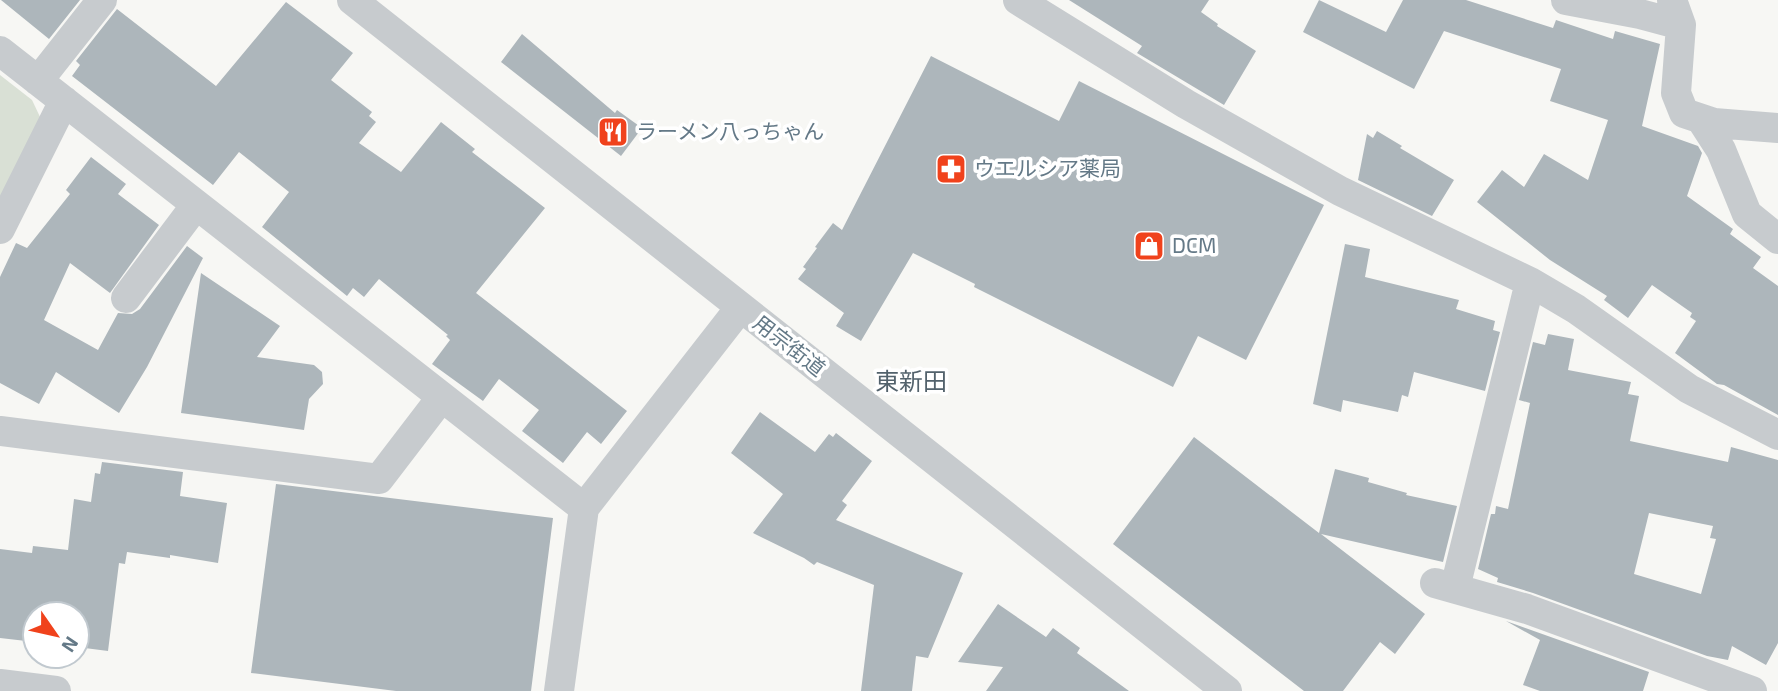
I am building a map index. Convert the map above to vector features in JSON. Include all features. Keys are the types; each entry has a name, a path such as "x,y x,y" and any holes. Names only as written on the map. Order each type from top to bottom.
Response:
{"street":[{"path":"38,81 102,0"},
{"name":"用宗街道","path":"352,0 1227,691"},
{"path":"1018,0 1185,104 1340,191 1530,282 1576,309 1689,389 1778,435"},
{"path":"1566,0 1640,14 1677,13 1676,93 1684,113 1714,123 1778,128"},
{"path":"0,51 584,508"},
{"path":"0,229 64,101"},
{"path":"1701,119 1721,150 1747,214 1778,239"},
{"path":"125,298 196,205"},
{"path":"1747,214 1778,210"},
{"path":"1530,282 1445,585 1527,608 1752,691"},
{"path":"559,691 584,508 740,307"},
{"path":"0,431 379,479 441,398"},
{"path":"976,493 1050,571 1206,691"},
{"path":"0,684 56,691"}],"shaded area":[{"path":"0,75 32,100 41,119 0,201"}],"building":[{"path":"1,0 80,0 49,39"},
{"path":"1069,0 1209,0 1201,12 1218,24 1217,26 1256,51 1224,105 1137,53 1142,46"},
{"path":"1319,0 1386,32 1403,0 1466,0 1553,28 1556,20 1613,39 1615,31 1660,44 1642,126 1698,146 1702,153 1687,196 1733,229 1730,234 1761,257 1753,268 1778,286 1778,415 1724,385 1717,384 1675,353 1696,321 1690,317 1692,313 1652,285 1628,318 1604,300 1607,296 1550,260 1477,202 1502,170 1524,187 1544,154 1588,180 1608,120 1550,101 1561,69 1444,31 1414,89 1303,32"},
{"path":"286,2 353,53 331,80 372,112 369,116 376,122 359,143 401,172 441,122 475,149 472,152 545,208 476,293 627,411 601,444 587,432 563,463 522,431 539,410 499,379 483,401 432,364 450,340 446,336 448,335 379,279 364,297 353,288 347,296 262,227 289,192 239,152 213,185 72,76 80,65 76,61 117,9 216,86"},
{"path":"522,34 615,113 617,110 642,128 621,156 501,62"},
{"name":"DCM","path":"931,56 1059,121 1079,81 1324,205 1246,360 1198,336 1173,387 974,287 975,284 913,253 861,341 836,326 844,313 798,279 806,269 803,267 817,248 815,247 833,223 842,230"},
{"path":"1377,131 1454,180 1432,216 1358,180 1367,134 1373,138"},
{"path":"91,157 126,184 118,194 159,225 110,293 70,263 44,320 98,350 118,313 132,314 140,309 187,246 203,258 147,367 119,413 56,372 39,404 0,383 0,277 16,243 27,248 70,194 66,190"},
{"path":"1345,244 1370,249 1365,277 1459,300 1456,309 1495,321 1493,330 1500,332 1485,391 1414,372 1408,397 1402,395 1398,412 1343,400 1341,412 1313,404"},
{"path":"201,273 280,326 257,357 314,365 322,372 323,384 309,399 304,430 181,413"},
{"path":"1548,334 1574,339 1568,370 1631,382 1628,394 1639,396 1630,441 1728,462 1731,447 1778,460 1778,643 1766,665 1732,646 1728,660 1707,656 1497,582 1498,578 1478,569 1491,514 1495,514 1496,506 1508,509 1530,403 1519,400 1533,342 1545,345","holes":["1649,513 1713,526 1710,538 1716,539 1701,594 1634,574"]},
{"path":"760,412 815,452 829,434 833,437 836,433 872,461 842,501 847,505 836,520 963,573 928,658 916,656 912,691 861,691 874,585 817,562 814,565 753,533 783,494 731,453"},
{"path":"1194,437 1319,533 1335,469 1369,478 1368,482 1407,493 1406,495 1457,506 1443,562 1321,534 1425,614 1395,654 1380,642 1343,691 1304,691 1113,544"},
{"path":"102,462 183,472 180,496 227,503 218,563 170,555 170,558 127,552 125,564 119,563 108,651 91,649 91,600 21,600 21,640 0,638 0,549 32,553 33,546 68,550 74,499 91,502 95,473 100,474"},
{"path":"276,484 553,518 531,691 396,691 251,673"},
{"path":"998,604 1046,637 1053,628 1080,648 1077,653 1129,691 986,691 1003,667 958,662"},
{"path":"1506,621 1649,672 1643,691 1540,691 1523,685 1540,640"}],"place":[{"name":"ラーメン八っちゃん","path":"613,132"},
{"name":"ウエルシア薬局","path":"951,169"},
{"name":"DCM","path":"1149,246"}],"district":[{"name":"東新田","path":"911,382"}]}
